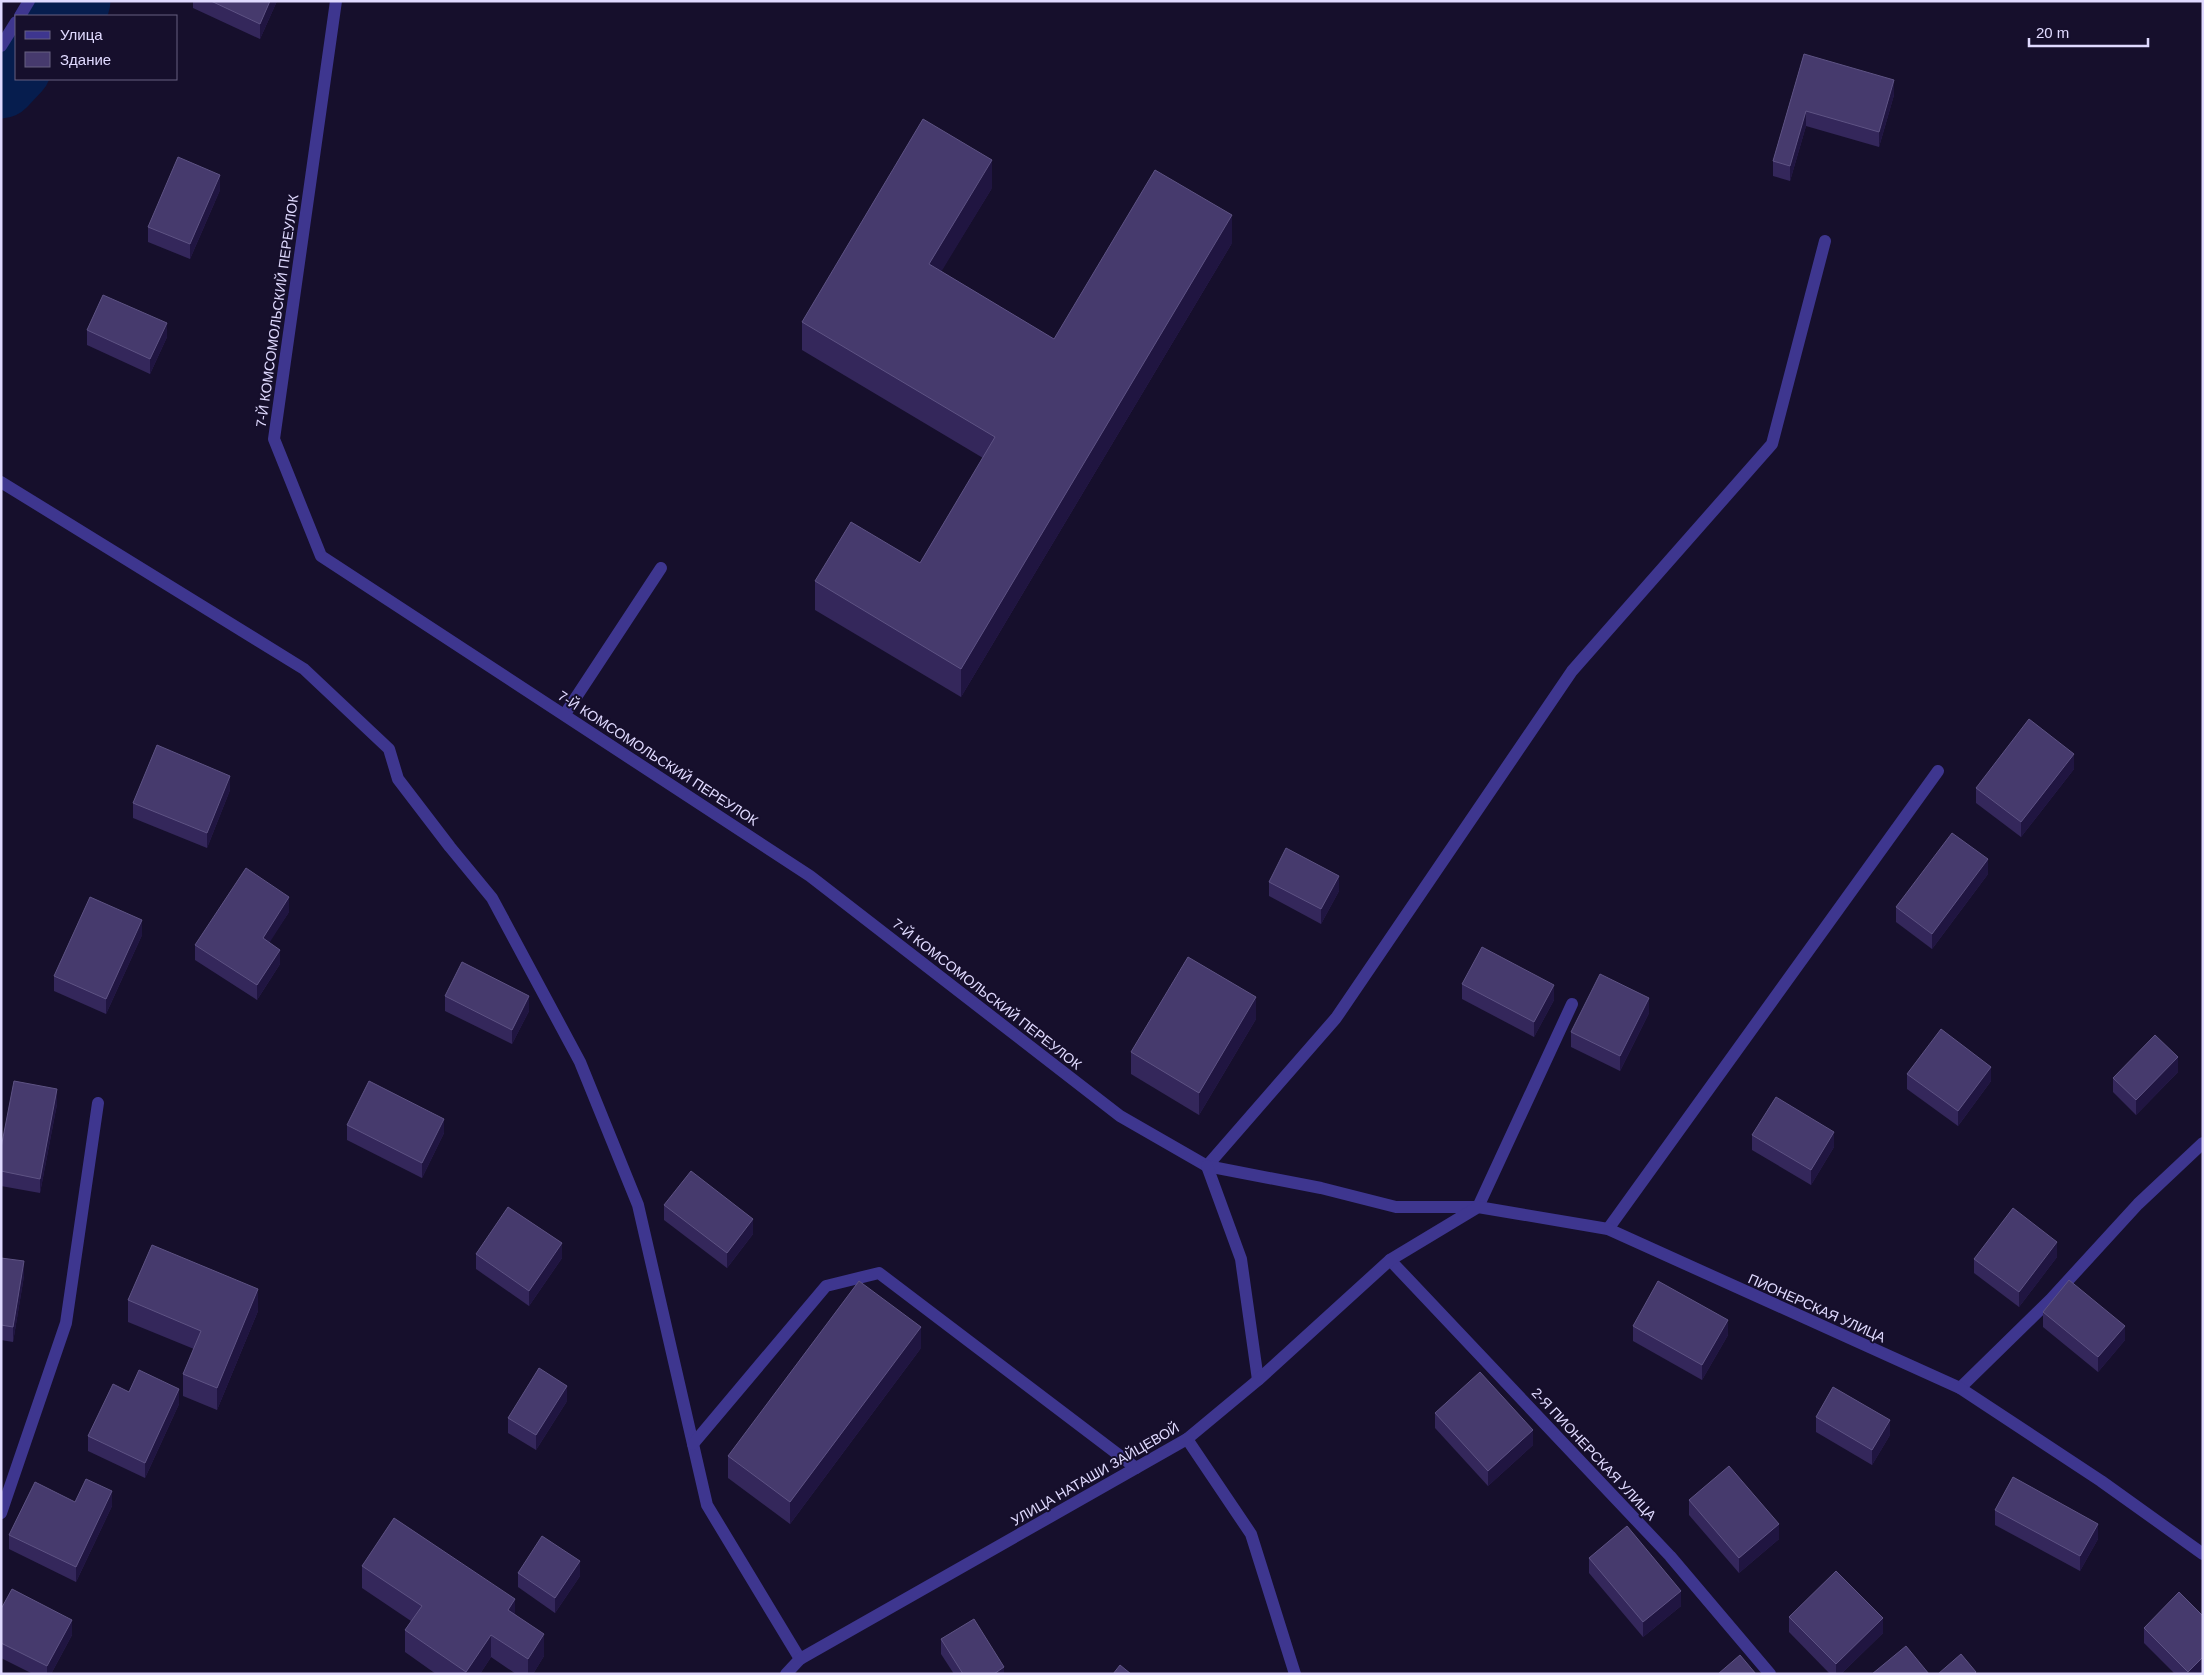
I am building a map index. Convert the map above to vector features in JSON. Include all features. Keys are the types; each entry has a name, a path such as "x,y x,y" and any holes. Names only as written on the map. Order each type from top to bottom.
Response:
{"street":[{"path":"21,15 29,1"},
{"name":"7-Й КОМСОМОЛЬСКИЙ ПЕРЕУЛОК","path":"336,1 274,439 322,556 810,876 1120,1116 1207,1166 1321,1188 1396,1207 1478,1207"},
{"path":"1,46 15,24"},
{"path":"1258,1380 1241,1259 1207,1166 1336,1018 1572,671 1772,444 1825,241"},
{"path":"1,482 304,669 389,748 398,779 492,898 580,1062 638,1205 707,1505 800,1659"},
{"path":"565,714 661,568"},
{"path":"1608,1229 1938,771"},
{"path":"1390,1260 1478,1207 1572,1004"},
{"path":"1,1513 66,1323 98,1104"},
{"path":"1960,1388 2051,1299 2138,1204 2203,1143"},
{"name":"ПИОНЕРСКАЯ УЛИЦА","path":"1478,1207 1608,1229 1960,1388 2101,1481 2203,1554"},
{"name":"УЛИЦА НАТАШИ ЗАЙЦЕВОЙ","path":"786,1674 800,1659 1187,1439 1258,1380 1390,1260"},
{"name":"2-Я ПИОНЕРСКАЯ УЛИЦА","path":"1390,1260 1670,1556 1770,1674"},
{"path":"693,1444 826,1286 879,1273 1136,1468"},
{"path":"1187,1439 1251,1534 1295,1674"}],"building":[{"path":"211,1 270,1 260,24"},
{"path":"1804,54 1894,80 1879,132 1806,111 1790,166 1773,161"},
{"path":"923,119 992,160 929,264 1054,339 1155,170 1232,215 961,669 815,581 851,522 920,563 995,437 802,322"},
{"path":"178,157 220,175 190,244 148,227"},
{"path":"103,295 167,323 150,359 87,330"},
{"path":"2029,719 2074,754 2021,822 1976,788"},
{"path":"157,745 230,776 207,833 133,803"},
{"path":"1952,833 1988,859 1932,934 1896,907"},
{"path":"1286,848 1339,876 1321,909 1269,882"},
{"path":"246,868 289,897 263,938 280,950 257,985 195,945"},
{"path":"90,897 142,920 106,999 54,976"},
{"path":"1482,947 1554,985 1534,1022 1462,984"},
{"path":"1188,957 1256,997 1199,1093 1131,1052"},
{"path":"462,962 529,996 512,1030 445,996"},
{"path":"1600,974 1649,998 1620,1056 1571,1032"},
{"path":"1941,1029 1991,1067 1958,1111 1907,1074"},
{"path":"2155,1035 2178,1057 2136,1100 2113,1078"},
{"path":"14,1081 57,1089 40,1179 1,1171 1,1148"},
{"path":"369,1081 444,1119 422,1163 347,1125"},
{"path":"1776,1097 1834,1132 1811,1170 1752,1135"},
{"path":"691,1171 753,1219 727,1253 664,1205"},
{"path":"508,1207 562,1243 529,1291 476,1254"},
{"path":"2013,1208 2057,1242 2019,1292 1974,1259"},
{"path":"152,1245 258,1289 217,1388 183,1374 201,1331 128,1300"},
{"path":"1,1258 24,1261 13,1327 1,1325"},
{"path":"2069,1280 2125,1326 2098,1357 2043,1312"},
{"path":"859,1281 921,1327 790,1502 728,1456"},
{"path":"1658,1281 1728,1320 1702,1365 1633,1326"},
{"path":"539,1368 567,1386 536,1435 508,1418"},
{"path":"139,1370 179,1389 145,1463 88,1436 113,1384 129,1392"},
{"path":"1480,1372 1533,1430 1488,1471 1435,1413"},
{"path":"1833,1387 1890,1420 1872,1450 1816,1417"},
{"path":"1729,1466 1779,1524 1739,1558 1689,1500"},
{"path":"2013,1477 2098,1524 2080,1556 1995,1510"},
{"path":"86,1479 112,1491 76,1567 9,1535 35,1482 75,1502"},
{"path":"394,1518 515,1599 508,1610 544,1634 528,1659 491,1635 466,1672 405,1630 422,1606 362,1566"},
{"path":"1627,1526 1681,1591 1643,1622 1589,1558"},
{"path":"542,1536 580,1561 555,1598 518,1573"},
{"path":"1836,1571 1883,1618 1836,1664 1789,1617"},
{"path":"12,1589 72,1620 47,1666 1,1643 1,1609"},
{"path":"2179,1592 2203,1616 2203,1657 2188,1672 2144,1628"},
{"path":"974,1619 1004,1667 994,1674 963,1674 941,1639"},
{"path":"1906,1646 1929,1674 1872,1674"},
{"path":"1961,1654 1976,1672 1974,1674 1938,1674"},
{"path":"1740,1655 1756,1674 1718,1674"},
{"path":"1120,1665 1131,1674 1113,1674"}],"waterway":[{"path":"62,15 75,1"},
{"path":"1,83 15,68"}]}
